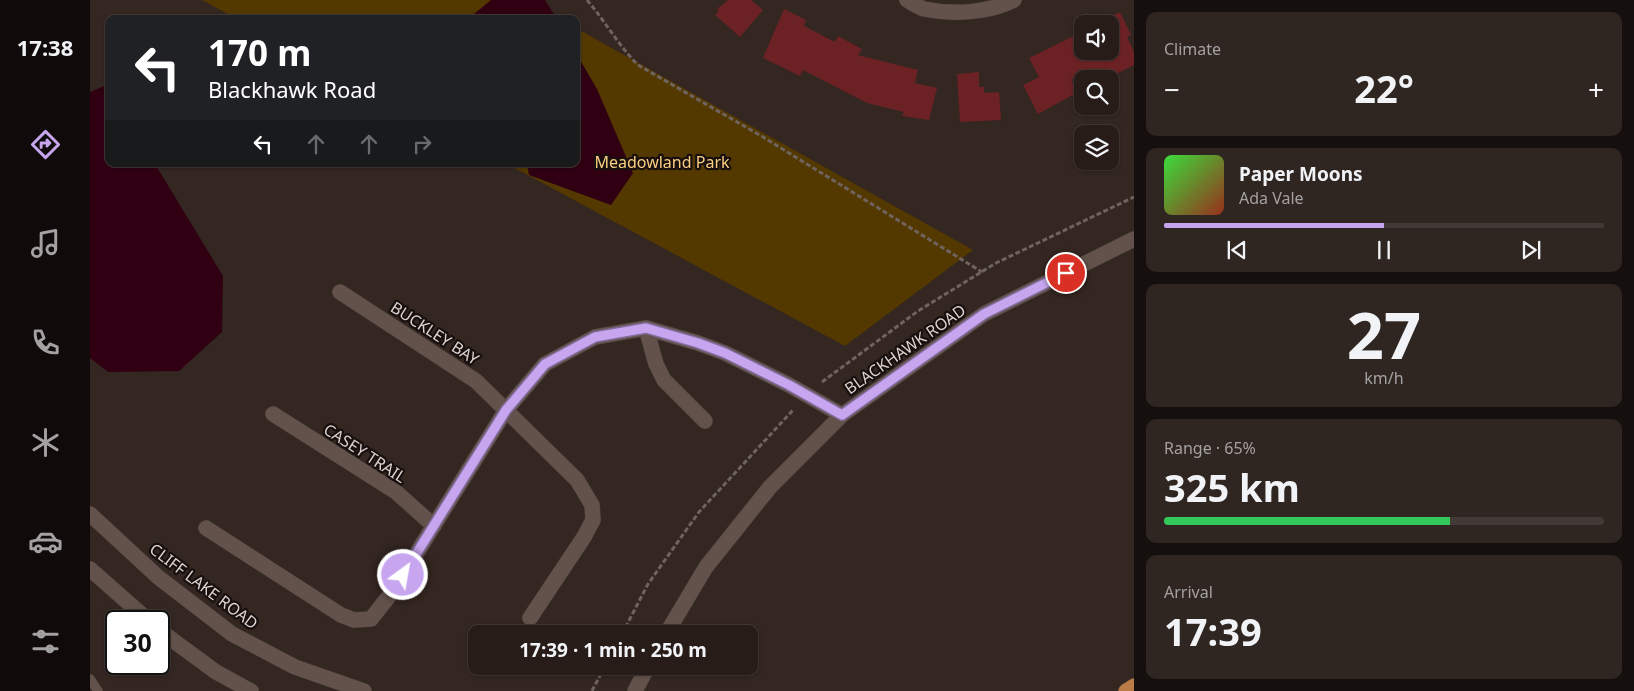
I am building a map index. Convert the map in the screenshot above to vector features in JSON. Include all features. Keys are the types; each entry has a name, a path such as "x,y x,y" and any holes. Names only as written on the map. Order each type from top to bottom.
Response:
{"highway":[{"path":"1126,691 1134,686"}],"street":[{"path":"907,0 923,9 962,12 1003,5 1014,0"},
{"name":"BLACKHAWK ROAD","path":"671,625 706,567 770,487 842,415 984,314 1134,239"},
{"name":"BUCKLEY BAY","path":"340,292 476,381 577,480 592,504 593,520 584,537 530,618"},
{"path":"206,528 342,615 354,620 371,619 393,591 506,410 545,364 595,337 646,328 698,343 725,353 842,415"},
{"path":"646,328 656,364 664,380 705,420"},
{"name":"CASEY TRAIL","path":"273,414 396,492 434,526"},
{"name":"CLIFF LAKE ROAD","path":"90,514 158,577 232,634 295,667 364,691"},
{"path":"90,569 137,610"},
{"path":"170,638 216,672 251,691"},
{"path":"635,691 643,675"}],"lane":[{"path":"90,679 98,691"}],"path":[{"path":"587,0 603,18 624,51 638,65 763,137 982,272"},
{"path":"627,625 648,584 699,512 807,395 823,381 918,311 996,263 1134,197"},
{"path":"592,691 600,675"}],"green space":[{"path":"202,0 527,0 554,15 230,15"},
{"name":"Meadowland Park","path":"580,30 973,250 845,346 513,167 580,167"}],"shaded area":[{"path":"491,0 545,0 554,15 473,15"},
{"path":"580,60 597,89 633,173 611,205 529,175 528,167 580,167"},
{"path":"105,86 105,167 157,167 223,276 222,332 179,371 108,372 90,358 90,92"}],"building":[{"path":"728,0 751,0 763,10 740,37 715,15 719,11 717,9"},
{"path":"784,9 806,20 804,26 835,42 838,36 862,49 858,55 918,70 915,83 937,88 929,120 902,116 904,112 867,103 803,70 800,76 763,58"},
{"path":"1120,12 1131,35 1127,37 1134,52 1134,65 1119,72 1119,70 1074,70 1074,79 1071,79 1074,85 1074,94 1038,114 1023,85 1039,77 1029,58 1074,36 1074,60 1119,60 1119,15 1114,15"},
{"path":"979,72 979,87 984,87 984,93 999,92 1001,120 960,122 957,74"}],"route":[{"path":"403,575 506,410 545,364 595,337 646,328 698,343 725,353 789,385 842,415 984,314 1066,273"}]}
